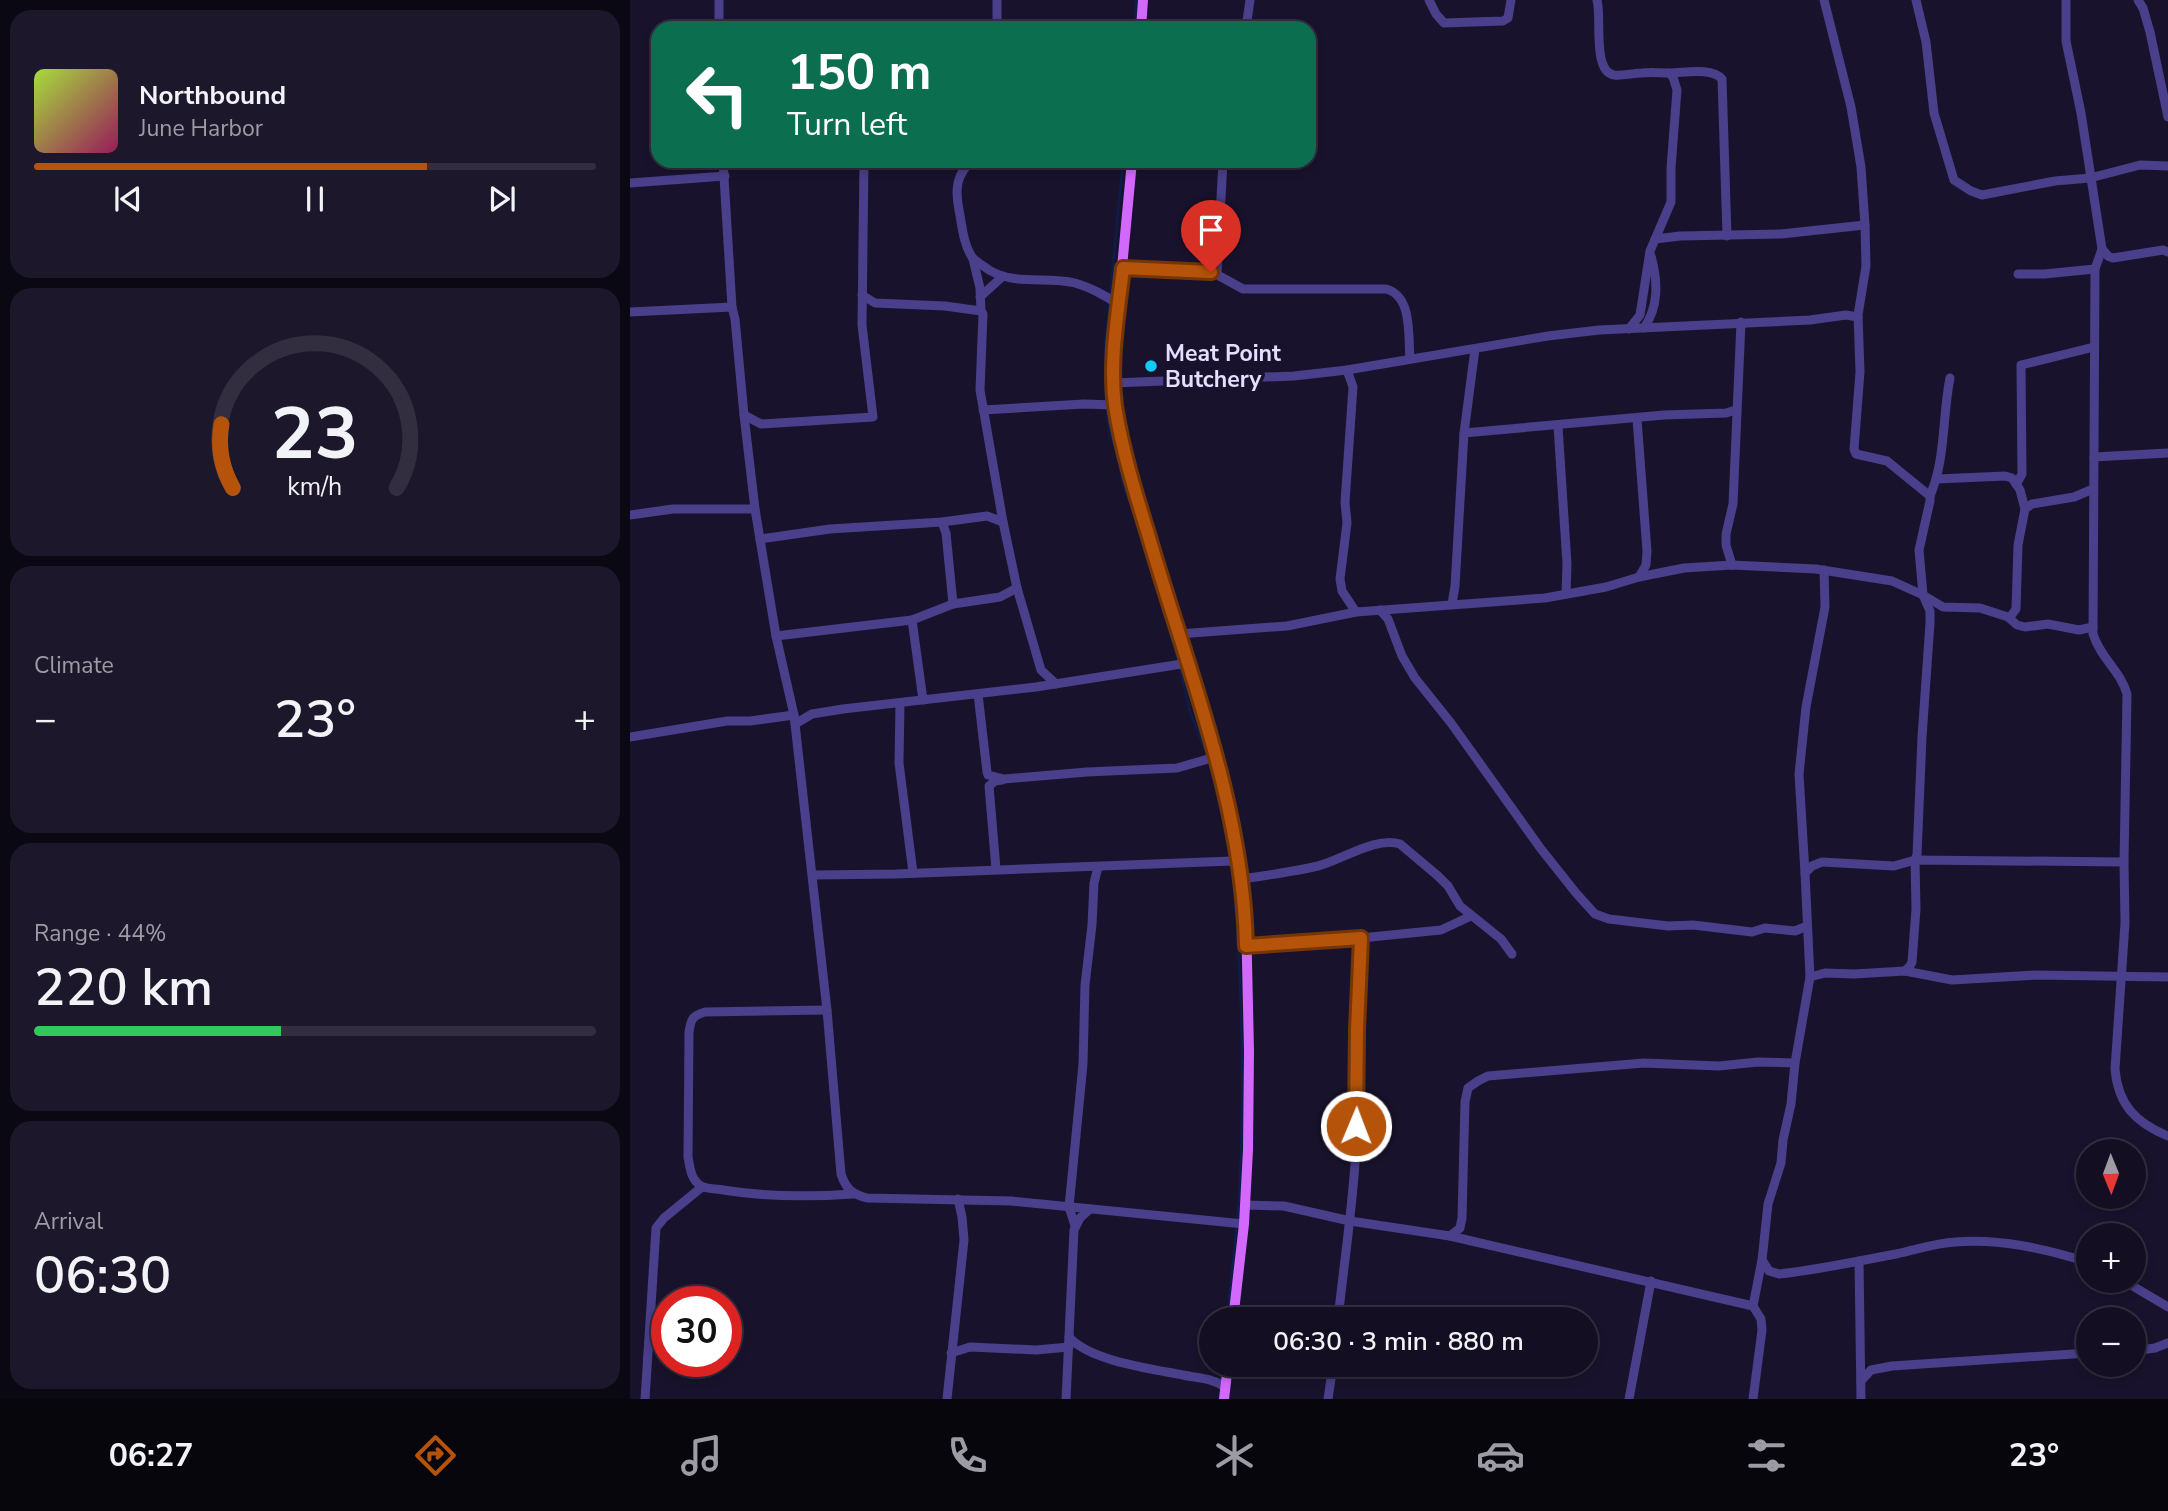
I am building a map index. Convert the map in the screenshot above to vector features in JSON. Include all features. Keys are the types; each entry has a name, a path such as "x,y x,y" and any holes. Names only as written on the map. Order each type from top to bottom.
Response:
{"main road":[{"path":"1142,21 1143,0"},
{"path":"1131,168 1113,383 1115,405 1128,469 1215,757 1242,879 1249,1051 1248,1150 1244,1224 1234,1307"},
{"path":"1224,1399 1226,1377"}],"street":[{"path":"719,0 719,21"},
{"path":"997,0 997,21"},
{"path":"1247,21 1250,0"},
{"path":"1429,0 1444,23 1503,21 1507,18 1511,0"},
{"path":"1597,0 1600,60 1610,75 1712,73 1722,79 1727,236"},
{"path":"1824,0 1851,107 1861,167 1866,266 1858,317 1860,372 1856,454 1887,461 1930,496"},
{"path":"1916,0 1926,42 1934,113 1954,180 1970,191 1982,195 2055,181 2090,178 2140,165 2168,166"},
{"path":"2066,0 2066,41 2081,113 2102,249 2095,269 2093,627 2097,646 2119,675 2127,694 2125,923 2115,1069 2123,1102 2151,1129 2168,1136"},
{"path":"2138,0 2150,32 2168,117"},
{"path":"1629,329 1640,315 1650,251 1667,214 1672,192 1671,168 1677,90 1669,73"},
{"path":"724,168 732,307 755,509 776,636 795,720 827,1010 841,1174 853,1194"},
{"path":"744,415 761,424 873,417 862,325 864,168"},
{"path":"962,168 957,183 957,198 980,297 983,320 980,390 1003,522 1017,588 1041,670 1056,684"},
{"path":"1217,272 1223,168"},
{"path":"630,183 725,176"},
{"path":"1655,239 1781,234 1865,225"},
{"path":"2102,249 2113,258 2163,250 2168,252"},
{"path":"1644,328 1656,302 1650,251"},
{"path":"973,259 1003,276 1015,279 1075,283 1110,298 1119,305"},
{"path":"1123,268 1214,273 1243,289 1393,291 1405,310 1410,359"},
{"path":"2018,274 2095,269"},
{"path":"980,297 1003,276"},
{"path":"862,295 875,303 945,306 981,311"},
{"path":"630,312 732,307"},
{"path":"1113,383 1294,376 1599,330 1810,320 1846,315 1858,317"},
{"path":"1731,565 1726,534 1733,504 1741,322"},
{"path":"2017,483 2022,474 2021,366 2094,347"},
{"path":"1452,604 1464,433 1475,349"},
{"path":"1347,370 1353,387 1345,502 1347,523 1340,579 1342,591 1356,612"},
{"path":"1905,971 1912,962 1916,909 1915,860 1930,623 1930,611 1923,595 1920,541 1930,496 1937,479 1950,378"},
{"path":"983,410 1084,404 1115,405"},
{"path":"1464,433 1664,415 1726,413 1736,410"},
{"path":"1637,419 1647,551 1646,565 1639,577"},
{"path":"1558,426 1567,564 1566,594"},
{"path":"2094,457 2168,453"},
{"path":"1937,479 2005,477 2012,478 2017,483 2025,509 2018,545 2016,609 2008,617"},
{"path":"2025,509 2032,504 2074,497 2093,488"},
{"path":"630,515 673,509 755,509"},
{"path":"760,539 830,529 942,522 987,516 1003,522"},
{"path":"942,522 946,533 953,604"},
{"path":"1179,634 1287,626 1356,612 1566,594 1691,567 1731,565 1824,570 1892,581 1943,607 1980,608 2008,617 2017,625 2025,627 2048,624 2080,630 2093,627"},
{"path":"1754,1399 1762,1329 1761,1319 1753,1306 1762,1260 1768,1204 1781,1163 1810,976 1799,774 1806,706 1825,607 1824,570"},
{"path":"776,636 912,620 953,604 1000,597 1017,588"},
{"path":"1930,623 1943,607"},
{"path":"1380,610 1388,619 1402,656 1415,678 1456,730 1541,849 1595,914 1609,919 1668,926 1693,925 1752,932 1771,928 1795,931 1807,926"},
{"path":"912,620 923,700"},
{"path":"630,737 727,721 795,720 812,714 1036,687 1188,663"},
{"path":"1036,687 1041,670"},
{"path":"978,694 996,869"},
{"path":"900,703 899,763 913,873"},
{"path":"989,786 1004,779 1159,769 1215,757"},
{"path":"988,775 1004,779"},
{"path":"1242,879 1319,866 1380,843 1394,842 1438,876 1448,886 1460,906 1502,939 1512,954"},
{"path":"1805,873 1822,862 1894,866 1915,860 2124,862"},
{"path":"813,874 1240,862"},
{"path":"1067,1398 1075,1226 1069,1208 1083,1064 1085,985 1094,883 1098,867"},
{"path":"1246,946 1441,929 1471,916"},
{"path":"1795,931 1808,944"},
{"path":"1340,1307 1356,1150 1361,938"},
{"path":"1810,976 1825,973 1905,971 1952,979 2036,975 2168,977"},
{"path":"827,1010 705,1012 694,1015 690,1020 688,1157 694,1179 702,1187 769,1196 853,1194 867,1198 1012,1201 1244,1224"},
{"path":"1450,1236 1460,1228 1462,1218 1465,1102 1468,1088 1478,1081 1489,1076 1644,1063 1719,1066 1758,1062 1795,1063"},
{"path":"645,1399 656,1228 664,1218 702,1187"},
{"path":"947,1399 964,1240 958,1199"},
{"path":"1245,1205 1284,1206 1350,1221 1450,1236 1753,1306"},
{"path":"1075,1226 1090,1209"},
{"path":"1762,1260 1769,1271 1779,1274 1955,1242 2044,1249 2076,1258"},
{"path":"1859,1261 1861,1399"},
{"path":"1629,1399 1651,1281"},
{"path":"2144,1293 2168,1307"},
{"path":"950,1353 970,1347 1037,1350 1069,1342 1121,1363 1205,1379 1225,1387"},
{"path":"2146,1349 2168,1343"},
{"path":"1861,1381 1871,1370 1892,1366 2076,1354"},
{"path":"1328,1399 1331,1377"}],"waterway":[{"path":"1135,21 1136,0"},
{"path":"1110,297 1122,168"},
{"path":"1106,401 1105,345 1110,303"},
{"path":"1107,408 1109,430 1124,488 1147,553 1190,712 1213,770"},
{"path":"1228,1307 1239,1198 1242,1106 1237,922 1229,830"}],"place":[{"name":"Meat Point Butchery","path":"1151,366"}],"route":[{"path":"1211,272 1123,268 1115,342 1115,405 1128,469 1212,741 1224,789 1242,879 1246,946 1361,938 1356,1126"}]}
